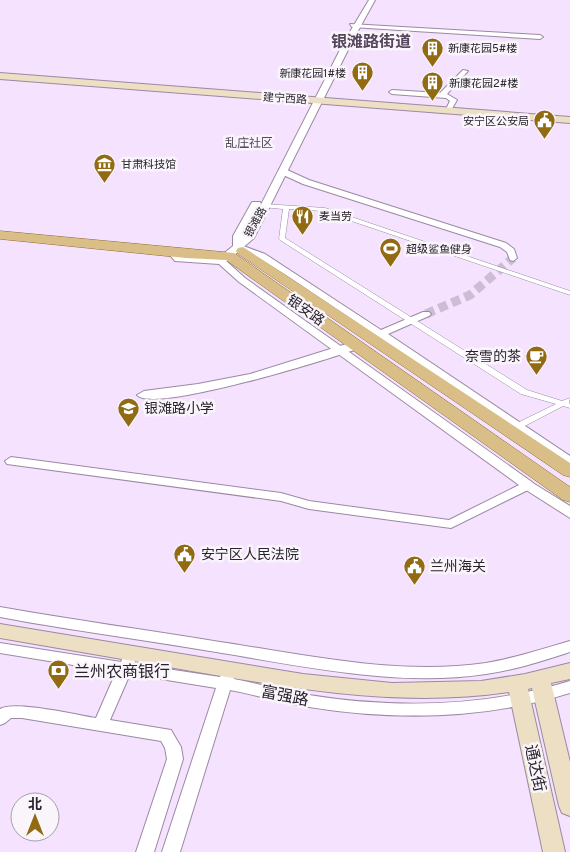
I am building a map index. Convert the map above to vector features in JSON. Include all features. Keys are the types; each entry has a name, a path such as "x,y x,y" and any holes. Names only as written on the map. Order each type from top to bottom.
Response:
{"main road":[{"name":"建宁西路","path":"0,78 570,122"},
{"name":"建宁西路","path":"312,102 448,111 570,122"},
{"path":"0,227 177,245 229,255"},
{"path":"0,235 172,253 229,255"},
{"name":"银安路","path":"229,255 348,348 570,496"},
{"name":"银安路","path":"229,255 570,471"},
{"name":"富强路","path":"0,631 128,661 227,677 346,689 396,691 530,689 570,671"},
{"name":"通达街","path":"530,689 570,806"},
{"name":"通达街","path":"530,689 554,852"}],"street":[{"path":"355,25 364,0"},
{"path":"312,102 355,25 372,0"},
{"path":"355,25 540,37"},
{"path":"441,96 466,71"},
{"path":"392,92 441,96 454,100 448,111"},
{"name":"银滩路","path":"229,255 248,238 282,171 312,102"},
{"name":"银滩路","path":"229,255 312,102"},
{"path":"282,171 306,182 503,245 511,251 513,258"},
{"path":"276,182 306,182"},
{"path":"264,206 323,209 570,293"},
{"path":"286,207 282,239 524,392 568,403"},
{"path":"229,255 262,256 570,461"},
{"path":"380,334 426,314"},
{"path":"144,396 187,392 232,383 348,348 528,485 570,513"},
{"path":"518,426 568,403"},
{"path":"11,462 281,497 309,506 451,524 528,485"},
{"path":"0,612 328,664 392,671 478,669 520,663 570,646"},
{"name":"富强路","path":"0,648 128,661"},
{"path":"101,724 128,661"},
{"path":"520,663 530,689"},
{"path":"171,852 227,677"},
{"name":"富强路","path":"530,689 570,687"},
{"path":"0,718 7,712 22,712 166,735 173,747 175,759 144,852"}],"tunnel":[{"path":"426,314 470,295 513,258"}],"place":[{"name":"新康花园5#楼","path":"432,67"},
{"name":"新康花园1#楼","path":"362,92"},
{"name":"新康花园2#楼","path":"433,102"},
{"name":"安宁区公安局","path":"545,140"},
{"name":"甘肃科技馆","path":"105,183"},
{"name":"麦当劳","path":"303,235"},
{"name":"超级鲨鱼健身","path":"390,268"},
{"name":"奈雪的茶","path":"537,375"},
{"name":"银滩路小学","path":"128,427"},
{"name":"安宁区人民法院","path":"185,573"},
{"name":"兰州海关","path":"414,585"},
{"name":"兰州农商银行","path":"58,690"}],"district":[{"name":"银滩路街道","path":"371,41"},
{"name":"乱庄社区","path":"249,143"}]}
